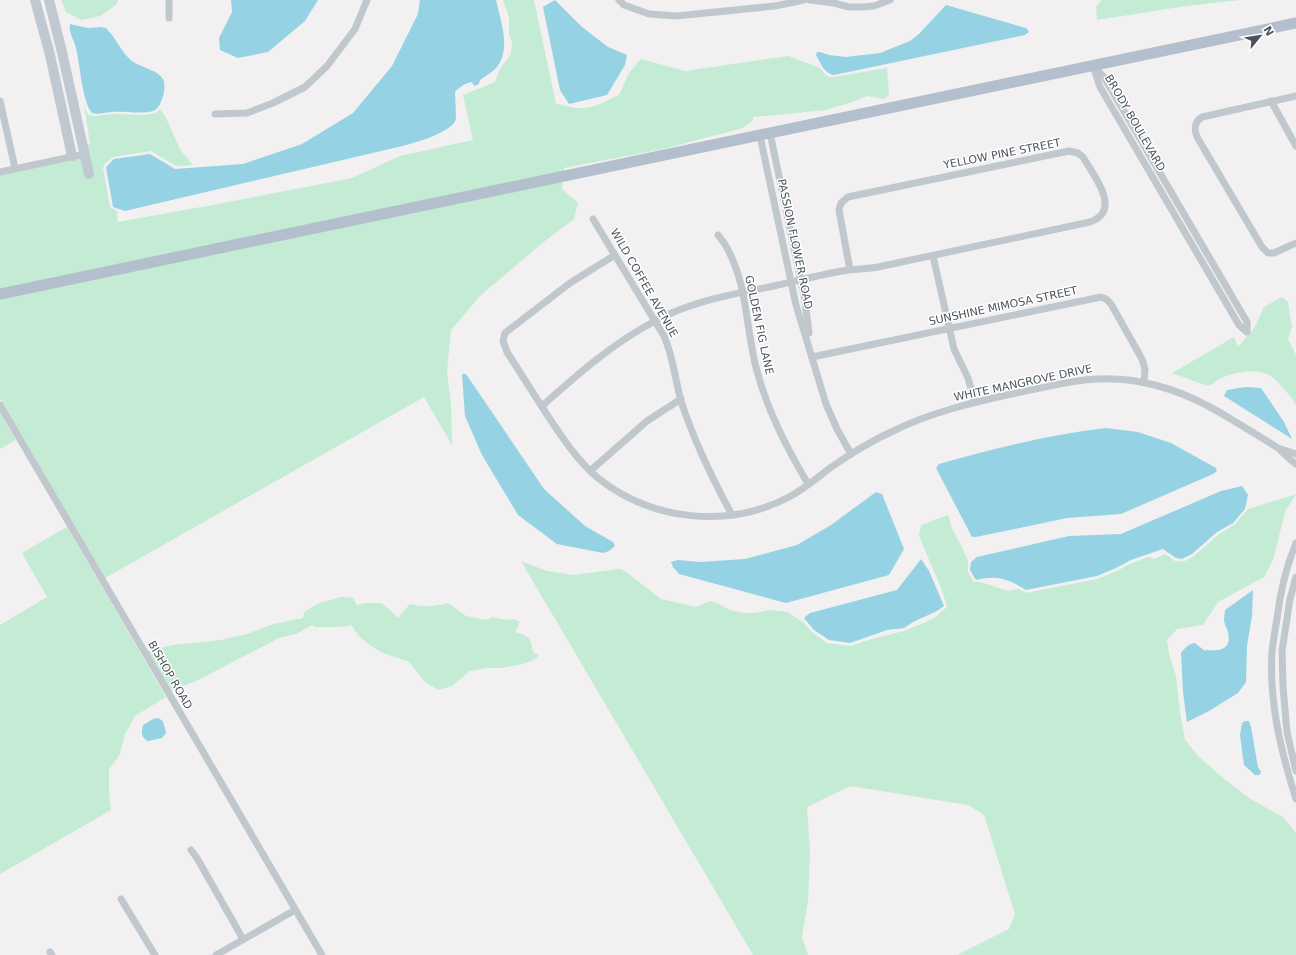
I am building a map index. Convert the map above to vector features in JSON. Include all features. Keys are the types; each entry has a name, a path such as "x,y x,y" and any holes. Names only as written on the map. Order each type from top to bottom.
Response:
{"main road":[{"path":"0,294 1296,23"}],"street":[{"path":"35,0 50,55 72,156"},
{"path":"49,0 89,174"},
{"path":"169,0 170,18"},
{"path":"215,114 247,113 272,104 305,86 327,66 355,29 367,0"},
{"path":"619,0 624,5 649,14 676,16 804,0"},
{"path":"810,0 850,7 874,6 890,0"},
{"name":"BRODY BOULEVARD","path":"1093,66 1104,77 1243,315 1247,322 1247,332 1239,325 1100,87 1093,66"},
{"path":"1296,96 1202,117 1195,125 1197,137 1262,247 1268,253 1274,254 1296,243"},
{"path":"0,100 15,168"},
{"path":"1271,101 1296,146"},
{"name":"PASSION FLOWER ROAD","path":"765,134 801,280 812,357"},
{"name":"PASSION FLOWER ROAD","path":"765,134 796,305 826,404 837,430 851,454"},
{"name":"YELLOW PINE STREET","path":"542,406 598,359 624,340 656,321 700,303 742,292 850,270 864,270 1090,222 1108,211 1105,195 1083,157 1073,151 1032,158 851,196 842,201 839,210 850,270"},
{"path":"0,172 85,154"},
{"name":"WILD COFFEE AVENUE","path":"593,219 664,336 669,347 681,399 703,459 732,515"},
{"name":"GOLDEN FIG LANE","path":"718,235 730,254 739,278 754,358 764,394 781,436 808,484"},
{"name":"WHITE MANGROVE DRIVE","path":"615,255 570,283 505,333 503,341 507,352 542,406 573,452 590,471 618,492 662,511 692,516 732,515 755,510 778,502 808,484 851,454 906,425 946,410 975,402 1081,380 1116,379 1144,382 1168,389 1208,406 1278,448 1296,464"},
{"path":"933,256 954,349 968,378 975,402"},
{"name":"SUNSHINE MIMOSA STREET","path":"812,357 1101,297 1106,299 1111,304 1140,355 1145,369 1144,382"},
{"path":"590,471 647,421 681,399"},
{"name":"BISHOP ROAD","path":"0,405 322,955"},
{"name":"WHITE MANGROVE DRIVE","path":"1278,448 1296,454"},
{"path":"1296,543 1280,597 1272,653 1272,686 1279,736 1286,767 1296,799"},
{"path":"1296,577 1290,599 1282,651 1283,687 1287,732 1296,771"},
{"path":"191,850 198,858 243,939"},
{"path":"121,899 155,955"},
{"path":"216,955 295,910"}],"green space":[{"path":"61,0 118,0 116,5 100,16 81,20 66,12"},
{"path":"503,0 534,0 556,104 577,108 589,108 619,95 629,73 641,59 685,71 788,56 820,68 829,77 887,68 889,95 884,99 868,96 825,110 753,117 753,120 743,128 663,149 564,168 563,173 0,291 0,175 83,158 87,145 90,144 84,104 89,115 95,116 113,114 144,115 156,113 160,109 165,116 181,151 193,165 176,166 151,151 113,157 104,165 103,168 110,207 117,211 118,222 352,178 400,156 473,140 463,95 495,82 500,69 511,54 512,41 509,35 509,17"},
{"path":"1102,0 1240,0 1186,6 1097,20 1096,6"},
{"path":"563,180 562,189 578,203 574,219 541,244 480,296 451,330 447,372 451,404 452,445 424,397 105,578 0,398 0,298"},
{"path":"1282,297 1288,302 1292,327 1288,339 1296,355 1296,405 1288,393 1276,381 1264,373 1252,371 1233,374 1221,378 1208,386 1172,373 1234,337 1238,347 1255,327 1264,307"},
{"path":"0,412 16,440 0,449"},
{"path":"1296,494 1285,512 1273,560 1264,577 1218,602 1203,625 1177,629 1167,640 1169,654 1176,676 1185,740 1198,756 1223,778 1249,798 1284,818 1296,833 1296,955 957,955 1009,929 1015,914 984,815 968,805 850,786 807,807 810,852 808,901 802,937 808,955 753,955 521,561 547,571 573,575 620,569 625,571 661,599 696,607 710,601 730,610 743,613 756,613 769,610 788,612 804,623 812,632 827,643 850,646 904,631 933,619 947,607 942,590 919,536 921,525 948,515 952,529 968,561 968,572 974,582 980,582 1008,591 1019,589 1026,593 1097,579 1148,557 1154,559 1165,554 1175,561 1183,562 1194,556 1218,535 1235,524 1248,509"},
{"path":"67,527 166,697 135,716 125,734 119,756 109,769 111,810 0,874 0,625 47,597 22,553"},
{"path":"341,597 353,598 357,605 366,603 382,603 398,618 410,604 429,606 448,603 466,616 486,620 492,617 507,620 514,619 520,622 515,632 526,636 530,641 533,652 539,655 534,660 519,665 470,671 452,686 439,690 426,683 409,662 383,653 368,644 359,636 351,625 341,627 315,627 312,625 296,634 279,638 196,681 170,691 147,651 173,645 221,640 247,634 273,624 303,618 304,612 319,603"}],"water":[{"path":"231,0 318,0 305,21 268,52 238,58 220,50 219,38 232,12"},
{"path":"420,0 496,0 503,28 503,56 499,64 493,71 480,80 479,84 474,86 472,82 467,83 455,92 456,119 447,129 429,138 401,146 125,211 113,207 106,167 114,159 150,154 175,169 243,164 302,144 353,113 392,66 418,14"},
{"path":"555,0 582,27 608,47 627,55 625,65 607,95 569,104 560,90 543,7"},
{"path":"946,5 1026,28 1029,32 1025,35 834,75 825,70 816,55 817,52 846,57 880,53 910,41 919,34"},
{"path":"70,24 88,28 106,28 132,61 161,76 164,82 164,91 158,108 146,112 92,113 86,100 76,48 70,30"},
{"path":"462,374 466,374 544,489 585,526 613,542 615,546 609,551 603,553 557,544 518,515 482,455 465,416"},
{"path":"1246,387 1261,388 1284,422 1292,439 1224,396 1227,390"},
{"path":"1106,428 1138,432 1171,443 1216,468 1217,471 1121,514 1067,518 972,537 936,468 939,464 1001,447 1064,434"},
{"path":"1242,486 1248,495 1245,509 1233,523 1217,532 1192,554 1182,559 1176,558 1163,549 1131,560 1097,576 1026,590 1014,583 1002,579 990,578 976,580 970,570 971,562 977,557 1069,536 1121,534 1221,491"},
{"path":"876,492 882,494 904,549 889,575 786,603 679,574 671,562 678,560 700,562 745,559 797,545 831,525"},
{"path":"921,559 929,571 944,606 904,628 887,630 850,643 829,640 814,630 804,618 810,613 897,590"},
{"path":"1253,590 1252,616 1247,646 1246,682 1238,693 1209,711 1187,722 1183,692 1181,653 1189,645 1195,643 1205,651 1224,648 1228,643 1229,638 1224,622 1225,610"},
{"path":"158,718 163,721 166,733 162,738 148,741 142,734 143,725 153,719"},
{"path":"1249,721 1251,727 1258,767 1261,772 1259,775 1255,775 1244,765 1240,735 1242,723"}]}
